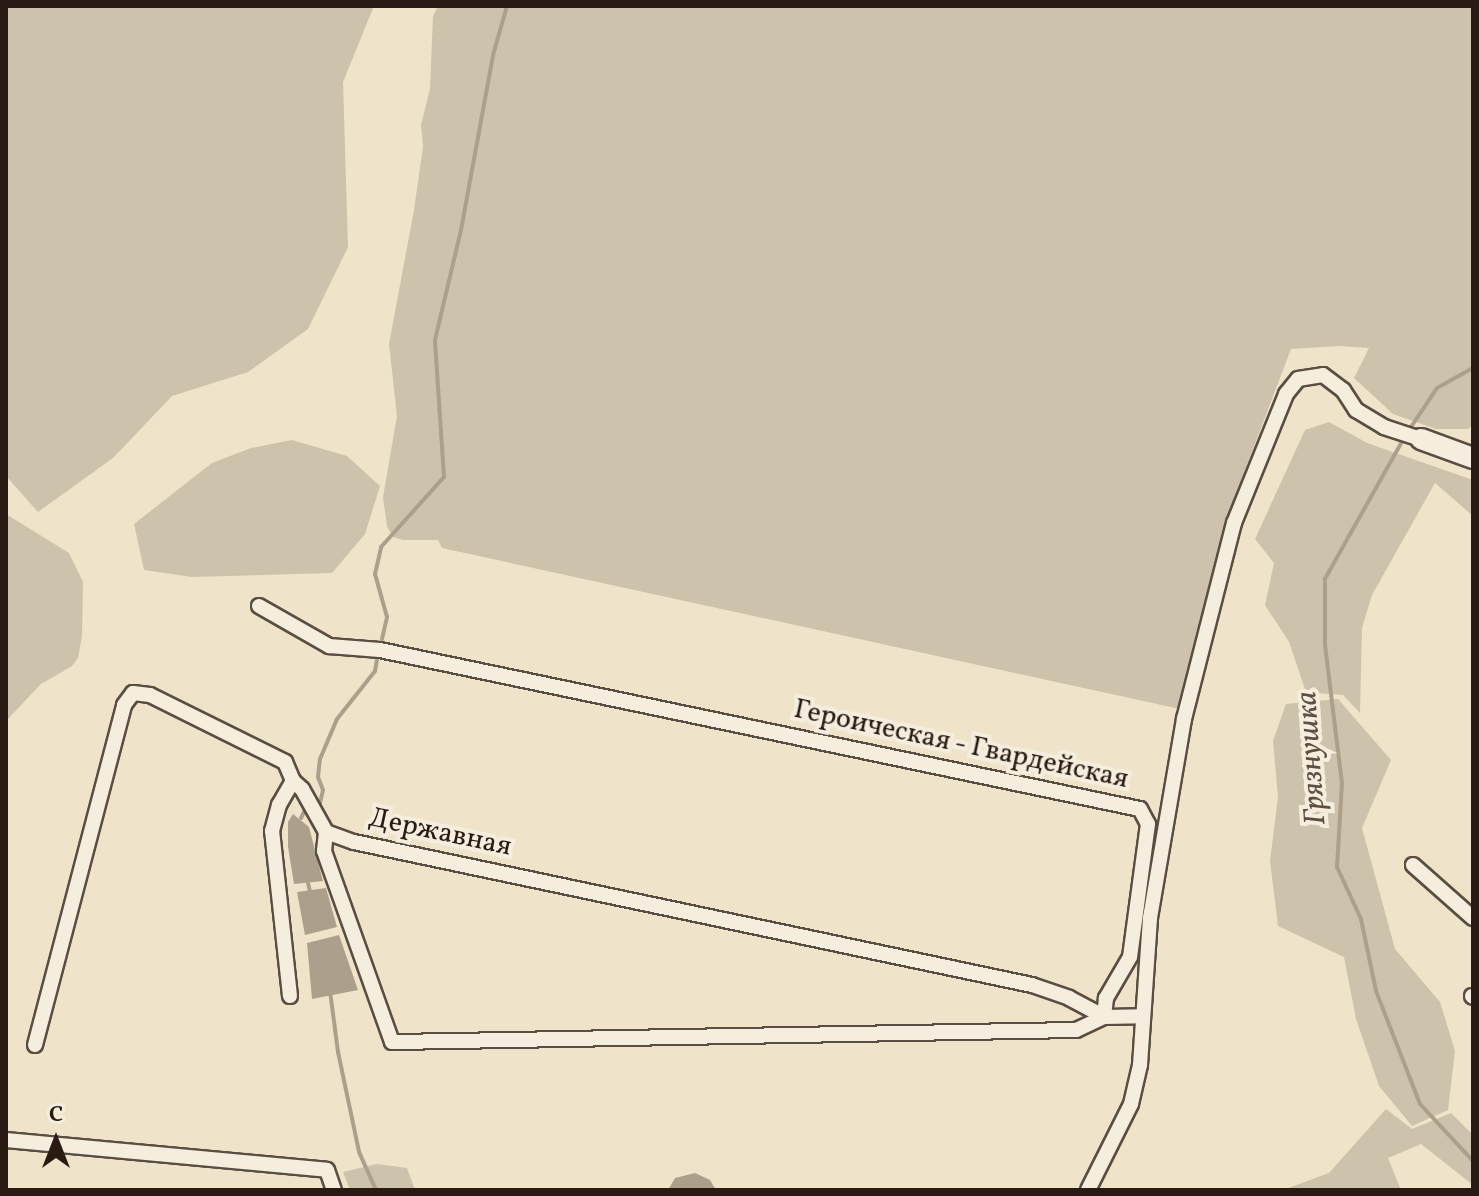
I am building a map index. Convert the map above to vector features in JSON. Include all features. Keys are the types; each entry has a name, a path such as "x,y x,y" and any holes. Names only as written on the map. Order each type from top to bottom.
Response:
{"street":[{"path":"1088,1190 1131,1104 1140,1065 1150,918 1184,719 1234,523 1286,394 1298,379 1323,375 1343,390 1356,410 1384,427 1473,458"},
{"name":"Героическая - Гвардейская","path":"259,606 329,646 380,650 1140,809 1148,824 1130,957 1106,998 1104,1017"},
{"name":"Державная","path":"35,1045 124,705 133,693 150,695 285,762 293,781 302,789 326,832 370,845 1032,985 1069,998 1104,1017 1143,1016"},
{"path":"290,996 272,831 279,805 293,781"},
{"path":"326,832 324,851 392,1042 1076,1030 1104,1017"},
{"path":"1413,865 1473,918"},
{"path":"6,1140 327,1170 334,1190"}],"shaded area":[{"path":"6,6 374,6 343,82 348,247 308,329 248,372 172,396 113,458 38,512 6,476"},
{"path":"438,6 1473,6 1473,425 1468,429 1436,429 1393,414 1354,378 1369,348 1291,349 1223,528 1180,709 442,548 438,540 393,537 387,526 383,497 397,416 389,344 414,210 423,147 421,125 430,89 433,16"},
{"path":"1329,422 1367,443 1473,480 1473,516 1435,483 1372,595 1362,628 1360,713 1343,695 1306,692 1289,642 1265,605 1274,563 1255,539 1305,430"},
{"path":"292,440 347,456 380,486 365,534 332,573 192,577 144,570 134,524 212,463 251,448"},
{"path":"6,514 69,553 83,582 82,636 78,658 72,666 41,684 6,721"},
{"path":"1338,699 1391,760 1362,828 1395,949 1440,1002 1455,1051 1448,1110 1412,1126 1379,1086 1356,1019 1344,957 1278,926 1270,861 1278,797 1273,741 1286,704"},
{"path":"293,814 309,827 323,881 294,884 288,847 288,822"},
{"path":"326,888 337,927 305,935 297,892"},
{"path":"339,935 358,990 312,999 307,943"},
{"path":"1386,1109 1412,1129 1451,1113 1473,1135 1473,1185 1421,1144 1388,1158 1401,1190 1283,1190 1329,1173"},
{"path":"377,1164 407,1168 415,1190 350,1190 343,1172"},
{"path":"695,1173 710,1180 716,1190 668,1190 675,1178"}],"waterway":[{"path":"382,639 387,617 375,574 381,547 444,477 435,340 461,230 493,55 507,6"},
{"name":"Грязнушка","path":"1409,430 1437,388 1473,368"},
{"name":"Грязнушка","path":"1404,438 1325,579 1325,645 1342,783 1337,867 1361,919 1376,991 1420,1104 1473,1161"},
{"path":"320,803 323,790 318,777 320,759 337,719 375,671 377,660"},
{"path":"301,818 305,810"},
{"path":"308,883 311,896"},
{"path":"330,991 338,1052 359,1152 376,1190"}]}
